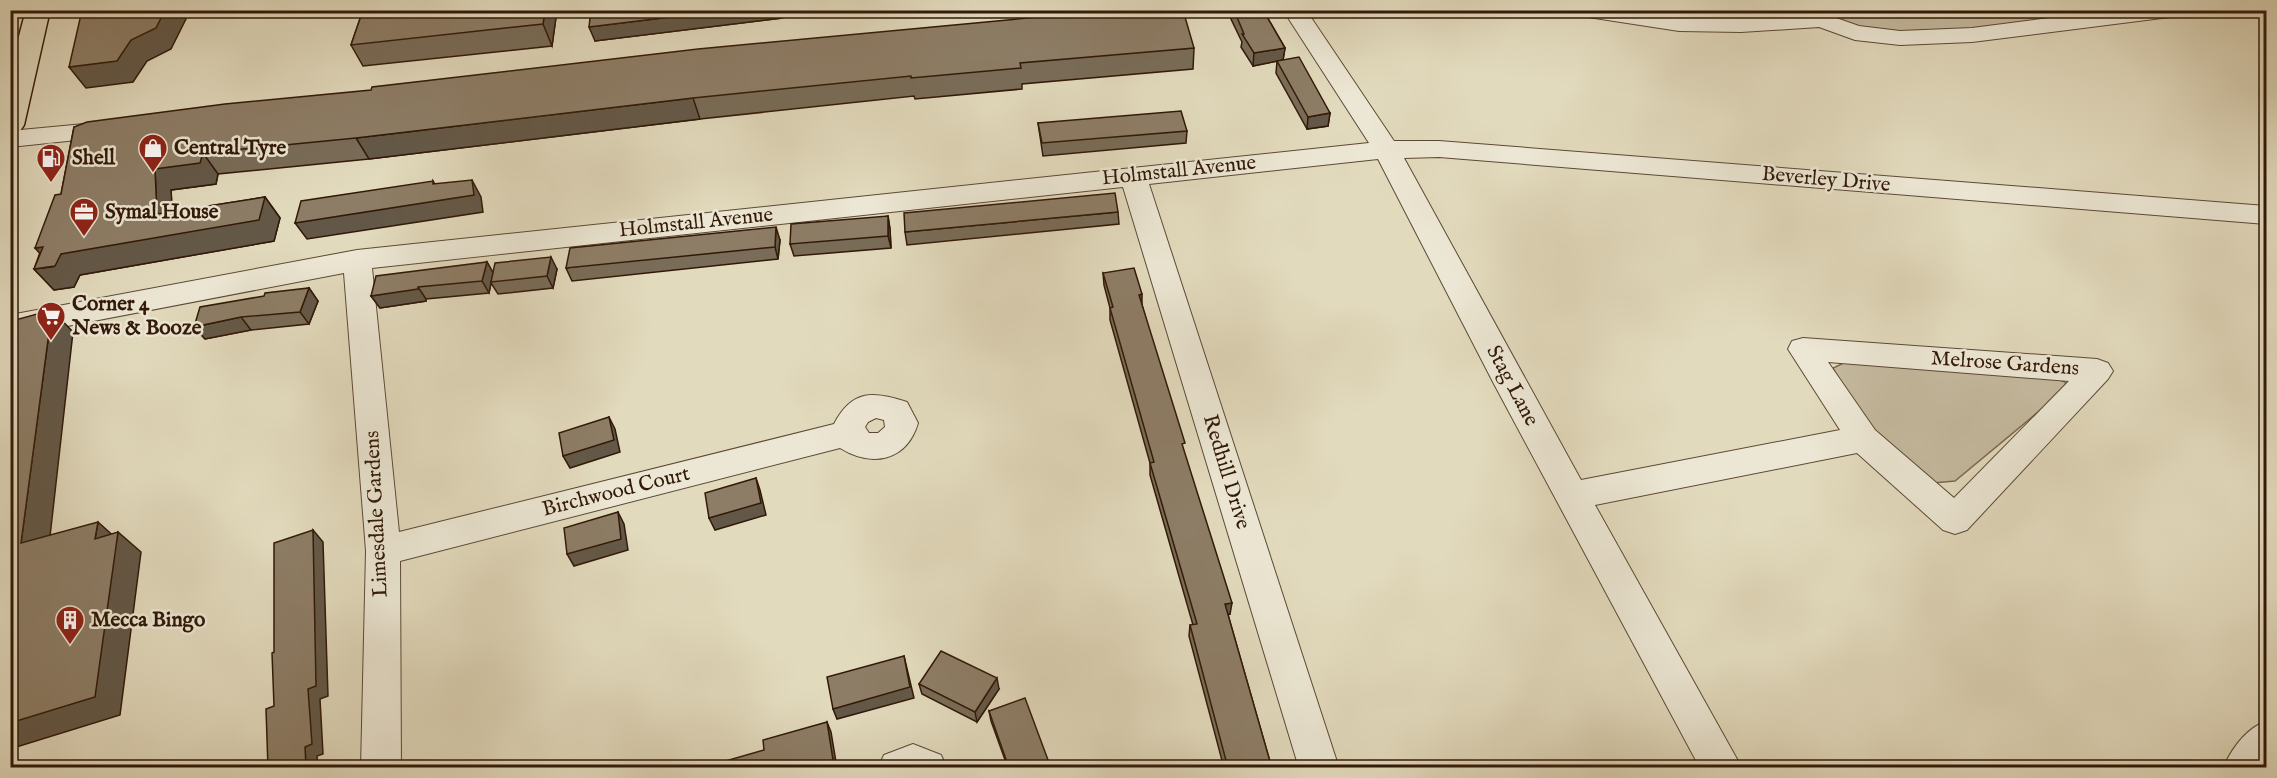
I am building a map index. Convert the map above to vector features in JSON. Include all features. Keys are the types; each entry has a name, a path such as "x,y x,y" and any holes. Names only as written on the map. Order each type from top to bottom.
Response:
{"main road":[{"path":"11,125 38,10"}],"street":[{"name":"Stag Lane","path":"1294,10 1386,150 1572,496 1722,768"},
{"path":"1588,10 1679,24 1742,25 1820,15 1855,33 1900,38 1972,35 2170,10"},
{"path":"11,125 142,126"},
{"name":"Beverley Drive","path":"1386,150 1439,149 2266,215"},
{"name":"Holmstall Avenue","path":"10,326 357,260 1386,150"},
{"name":"Redhill Drive","path":"1133,176 1320,768"},
{"name":"Limesdale Gardens","path":"357,260 383,551 381,768"},
{"name":"Melrose Gardens","path":"1803,349 2097,371 1955,520 1863,439 1803,349"},
{"name":"Birchwood Court","path":"383,551 849,433"},
{"path":"1572,496 1731,463 1863,439"},
{"path":"2243,768 2266,740"},
{"path":"898,768 913,763 927,768"}],"shaded area":[{"path":"1836,10 2134,11 1966,31 1894,33 1846,25 1833,15"},
{"path":"1852,359 2050,376 2065,382 2067,388 1955,481 1933,483 1860,418 1833,368"}],"building":[{"path":"82,10 165,10 156,28 131,40 117,61 69,67"},
{"path":"363,10 545,10 543,24 351,45"},
{"path":"591,10 728,10 589,27"},
{"path":"1113,10 1183,10 1194,48 1020,63 1021,68 911,78 911,76 693,98 356,138 203,153 200,163 155,169 157,214 265,197 259,220 61,254 55,266 34,269 43,247 35,248 55,195 61,194 74,127 87,122 225,104 371,90 372,87 698,49"},
{"path":"1234,10 1263,10 1285,48 1254,53 1242,34 1244,34"},
{"path":"1299,57 1330,113 1308,117 1277,61"},
{"path":"1181,111 1187,131 1042,143 1038,123"},
{"path":"472,180 474,195 295,223 301,201 433,181 433,184"},
{"path":"1115,193 1118,212 905,232 904,213"},
{"path":"888,216 888,236 790,244 791,224"},
{"path":"776,227 775,247 566,268 570,248"},
{"path":"551,257 547,276 491,282 495,263"},
{"path":"487,262 482,281 418,287 418,289 371,296 376,276"},
{"path":"1134,268 1142,294 1139,295 1185,443 1182,444 1232,603 1225,604 1271,765 1259,768 1228,768 1190,625 1197,624 1150,463 1154,462 1110,308 1113,307 1103,273"},
{"path":"309,288 300,312 241,317 194,327 200,307 264,296 265,293"},
{"name":"Mecca Bingo","path":"52,310 21,543 98,522 95,539 118,532 95,697 10,723 10,353 15,320"},
{"path":"609,417 614,440 563,456 559,433"},
{"path":"756,478 761,503 709,518 705,493"},
{"path":"618,512 621,539 567,554 564,528"},
{"path":"313,530 316,686 308,689 312,744 305,747 306,768 268,768 266,709 274,706 272,653 274,652 274,543"},
{"path":"941,651 997,678 975,712 919,684"},
{"path":"904,656 910,687 833,709 827,677"},
{"path":"1025,698 1051,768 1009,768 989,711"},
{"path":"827,722 833,760 808,768 701,768 764,750 763,740"}],"place":[{"name":"Central Tyre","path":"153,174"},
{"name":"Shell","path":"51,184"},
{"name":"Symal House","path":"84,238"},
{"name":"Corner 4 News & Booze","path":"51,342"},
{"name":"Mecca Bingo","path":"70,646"}]}
